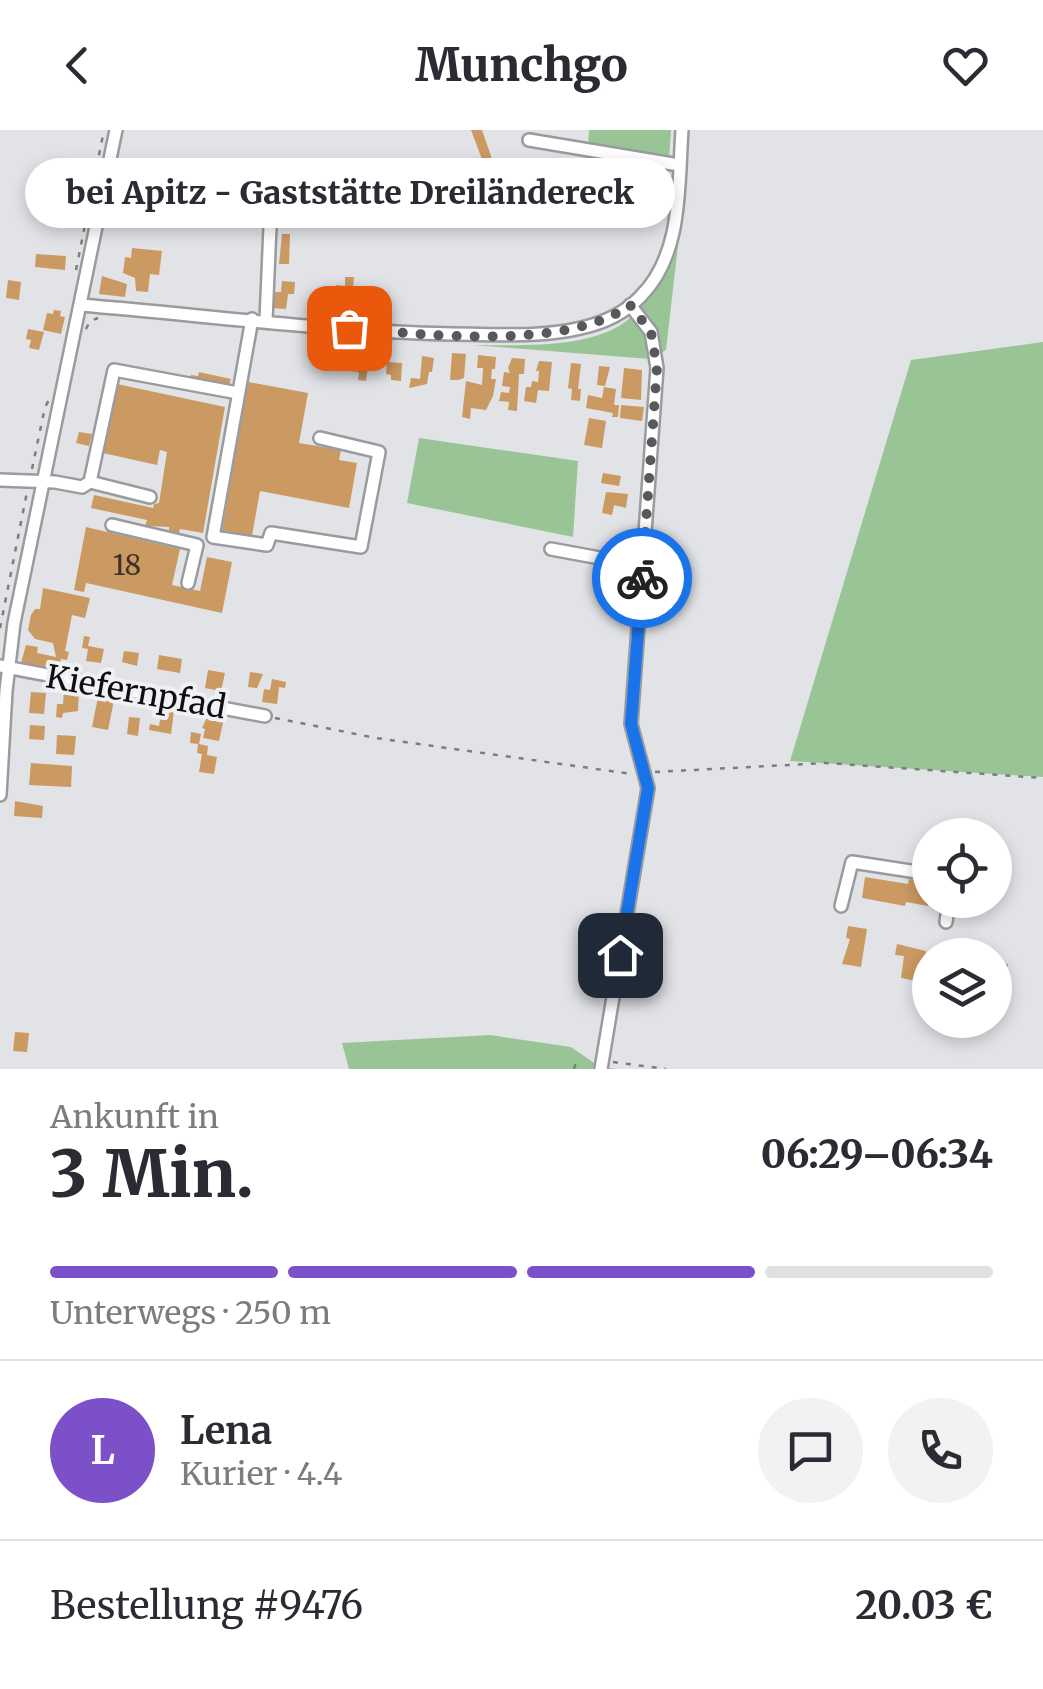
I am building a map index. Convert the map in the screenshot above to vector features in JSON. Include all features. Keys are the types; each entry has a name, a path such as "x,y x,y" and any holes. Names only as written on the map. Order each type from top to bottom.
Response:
{"street":[{"path":"0,795 4,667 80,305 90,226 116,130"},
{"path":"80,305 414,333 538,334 592,326 630,305 652,282 668,251 676,214 682,130"},
{"path":"529,140 680,165"},
{"path":"112,525 212,546 238,393 259,320 270,228"},
{"path":"602,1065 646,806 644,773 631,724 657,368 651,332 630,305"},
{"path":"0,480 82,487 90,482 114,370 238,393"},
{"path":"213,538 267,545 271,532 362,546 379,452 320,438"},
{"path":"90,482 150,497"},
{"path":"188,583 197,544"},
{"path":"551,549 642,566"},
{"name":"Kiefernpfad","path":"4,667 265,716"},
{"path":"841,906 852,862 912,871"},
{"path":"946,922 947,918"}],"path":[{"path":"265,716 376,738 632,774 826,763 1043,778"},
{"path":"574,1069 576,1062"},
{"path":"602,1065 666,1069"}],"green space":[{"path":"589,130 671,130 669,160 588,147"},
{"path":"678,246 666,350 650,359 473,345 556,343 616,328 645,302"},
{"path":"1043,342 1043,777 790,761 911,360"},
{"path":"419,438 578,461 573,537 407,503"},
{"path":"490,1035 571,1047 600,1067 617,1069 349,1069 342,1043"}],"building":[{"path":"471,130 482,130 492,159 483,162"},
{"path":"277,201 292,201 291,227 276,226"},
{"path":"282,234 290,234 289,264 279,264"},
{"path":"132,248 162,251 159,275 150,274 148,292 136,291 135,278 123,273 125,257 131,258"},
{"path":"36,254 66,256 65,270 35,267"},
{"path":"102,276 127,284 125,297 99,294"},
{"path":"345,277 354,277 351,315 321,311 322,299 335,303 336,285 345,286"},
{"path":"8,280 21,282 19,300 6,298"},
{"path":"282,281 295,282 294,294 288,294 286,309 270,308 271,292 281,292"},
{"path":"54,310 65,317 61,334 43,330 47,313 53,314"},
{"path":"28,329 44,332 39,350 29,348"},
{"path":"332,351 342,353 340,370 329,369"},
{"path":"452,353 466,354 464,378 450,380"},
{"path":"478,355 496,357 491,379 496,379 486,410 471,408 470,419 462,417 466,381 482,385 483,368 477,368"},
{"path":"422,356 434,358 432,372 427,384 409,388 411,378 420,379"},
{"path":"351,358 369,360 366,381 358,380 359,372 350,371"},
{"path":"512,358 525,359 524,374 519,374 517,411 508,410 509,402 499,401 501,392 509,393 510,387 502,386 504,372 510,373"},
{"path":"539,361 552,362 549,391 538,390 536,403 524,401 526,387 531,387 532,381 538,382"},
{"path":"387,362 402,363 401,381 391,380 391,375 386,374"},
{"path":"571,363 581,364 580,401 571,400 572,389 568,388"},
{"path":"599,366 610,367 605,386 597,385"},
{"path":"624,368 642,370 641,400 621,398"},
{"path":"199,372 231,379 229,385 190,380 191,375 198,376"},
{"path":"248,382 308,393 299,443 341,450 339,460 357,463 349,508 260,491 252,536 222,531"},
{"path":"117,384 225,407 203,533 180,529 179,534 169,532 169,527 145,526 147,520 91,508 94,495 153,508 159,503 167,452 160,450 157,465 103,453"},
{"path":"604,387 616,389 614,405 619,405 618,417 586,408 588,395 602,398"},
{"path":"621,405 644,407 642,421 620,418"},
{"path":"589,418 606,421 602,448 584,445"},
{"path":"79,432 92,434 89,446 76,443"},
{"path":"603,473 621,476 619,486 601,483"},
{"path":"606,492 628,494 626,508 614,505 612,515 602,513"},
{"path":"86,527 180,549 172,585 200,591 207,557 232,562 222,613 86,583 84,592 74,590"},
{"path":"43,588 90,598 85,618 72,615 67,660 61,659 59,666 49,664 48,669 21,663 26,645 38,647 37,653 56,657 53,643 35,639 28,630 31,615 40,609"},
{"path":"84,636 90,637 88,646 104,649 101,663 86,661"},
{"path":"124,651 139,653 137,666 122,662"},
{"path":"159,655 182,659 180,673 157,669"},
{"path":"208,670 225,673 221,691 205,688"},
{"path":"250,672 263,674 257,688 248,687"},
{"path":"272,679 286,682 285,688 279,687 277,704 262,702 264,689 270,690"},
{"path":"64,691 79,692 78,711 56,717 57,704 63,704"},
{"path":"31,692 46,693 44,714 29,713"},
{"path":"98,697 114,700 108,730 92,727"},
{"path":"162,709 174,711 171,734 149,730 150,724 159,726"},
{"path":"208,715 224,718 219,741 203,738 202,728"},
{"path":"129,717 140,718 138,736 127,734"},
{"path":"30,725 45,726 44,740 29,739"},
{"path":"191,732 201,734 199,744 208,746 207,755 217,757 214,774 199,772 202,754 197,753 198,744 190,743"},
{"path":"57,735 76,736 74,755 56,754"},
{"path":"31,763 72,766 71,787 29,785"},
{"path":"15,801 43,806 42,818 14,816"},
{"path":"865,877 908,884 912,879 912,903 906,902 905,906 862,898"},
{"path":"848,926 867,929 861,967 842,964 850,939 846,938"},
{"path":"897,944 912,948 912,980 901,978 904,956 895,955"},
{"path":"15,1032 29,1033 27,1052 13,1051"}],"way so far":[{"path":"349,328 446,334 564,332 608,319 630,305 651,332 657,368 642,578"}],"place":[{"name":"bei Apitz - Gaststätte Dreiländereck","path":"349,328"}],"route":[{"path":"620,955 648,788 631,724 642,578"}]}
